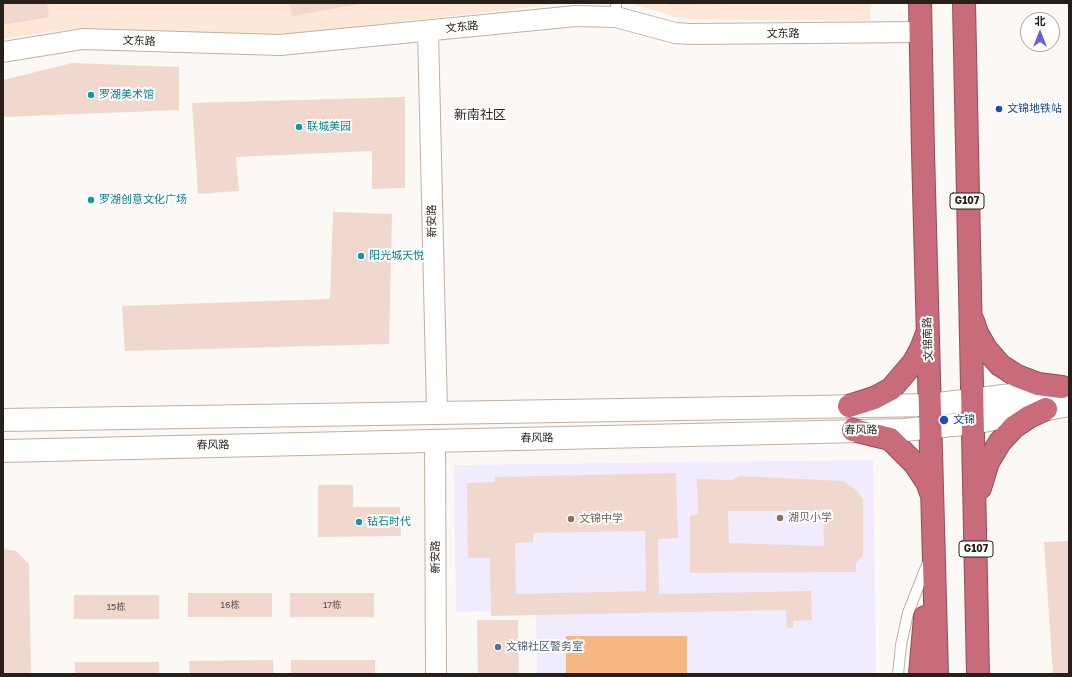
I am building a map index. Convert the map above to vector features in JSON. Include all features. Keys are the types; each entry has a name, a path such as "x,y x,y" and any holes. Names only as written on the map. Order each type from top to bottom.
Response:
{"highway":[{"name":"文锦南路","path":"920,3 927,333 934,501 937,674"},
{"name":"G107","path":"964,3 972,400 974,423 978,674"},
{"path":"970,309 977,333 986,349 1000,365 1017,376 1038,384 1067,392"},
{"path":"850,406 874,398 891,389 914,362 927,333"},
{"path":"975,513 988,462 1000,442 1014,427 1029,417 1046,410"},
{"path":"853,430 890,439 903,450 927,482 934,501"},
{"path":"920,674 921,646 934,545"}],"street":[{"name":"文东路","path":"3,52 83,39 280,45 428,31 616,10 675,33 921,32"},
{"name":"新安路","path":"428,31 437,412"},
{"path":"3,420 930,405 1067,392"},
{"name":"春风路","path":"3,451 931,428 974,423 1046,410 1067,392"},
{"name":"新安路","path":"435,440 436,674"}],"lane":[{"path":"898,674 901,645 908,613 934,545"}],"shaded area":[{"path":"3,3 568,3 288,34 258,35 91,28 48,32 3,39"},
{"path":"629,3 871,3 870,21 682,19"},
{"name":"文锦中学","path":"873,460 876,674 537,674 536,610 456,612 454,465"},
{"path":"566,636 687,636 687,674 566,674"}],"building":[{"path":"3,3 47,3 49,17 3,25"},
{"path":"289,3 360,3 360,4 292,16"},
{"path":"668,3 764,3 764,4 669,5"},
{"name":"罗湖美术馆","path":"72,63 179,67 179,110 3,117 3,80"},
{"name":"联城美园","path":"405,97 405,188 372,189 372,151 236,157 239,191 198,194 192,103"},
{"name":"阳光城天悦","path":"333,212 392,214 389,344 125,351 122,306 330,299"},
{"path":"676,473 678,538 658,539 659,594 811,591 812,620 793,621 793,628 787,628 786,610 491,616 490,558 468,558 467,483 495,482 495,477","holes":["645,531 646,591 516,594 515,543 533,542 533,533"]},
{"path":"739,476 843,481 854,488 863,499 863,556 856,562 856,572 690,573 690,516 698,514 697,479 732,480","holes":["728,511 823,511 824,546 729,543"]},
{"name":"钻石时代","path":"318,485 353,485 353,507 400,507 401,536 318,537"},
{"path":"1069,541 1069,674 1053,674 1044,542"},
{"path":"3,549 16,551 29,564 31,674 3,674"},
{"path":"188,593 272,593 272,617 188,617"},
{"path":"290,593 374,593 374,617 290,617"},
{"path":"74,595 159,595 159,619 74,619"},
{"name":"文锦社区警务室","path":"477,620 518,620 519,674 478,674"},
{"path":"273,660 274,674 190,674 189,661"},
{"path":"291,660 375,660 375,674 291,674"},
{"path":"75,662 159,662 159,674 75,674"}],"place":[{"name":"罗湖美术馆","path":"91,95"},
{"name":"文锦地铁站","path":"999,109"},
{"name":"联城美园","path":"299,127"},
{"name":"罗湖创意文化广场","path":"91,200"},
{"name":"阳光城天悦","path":"361,256"},
{"name":"文锦","path":"944,420"},
{"name":"湖贝小学","path":"780,518"},
{"name":"文锦中学","path":"571,519"},
{"name":"钻石时代","path":"359,522"},
{"name":"文锦社区警务室","path":"498,647"}],"district":[{"name":"新南社区","path":"480,115"}]}
